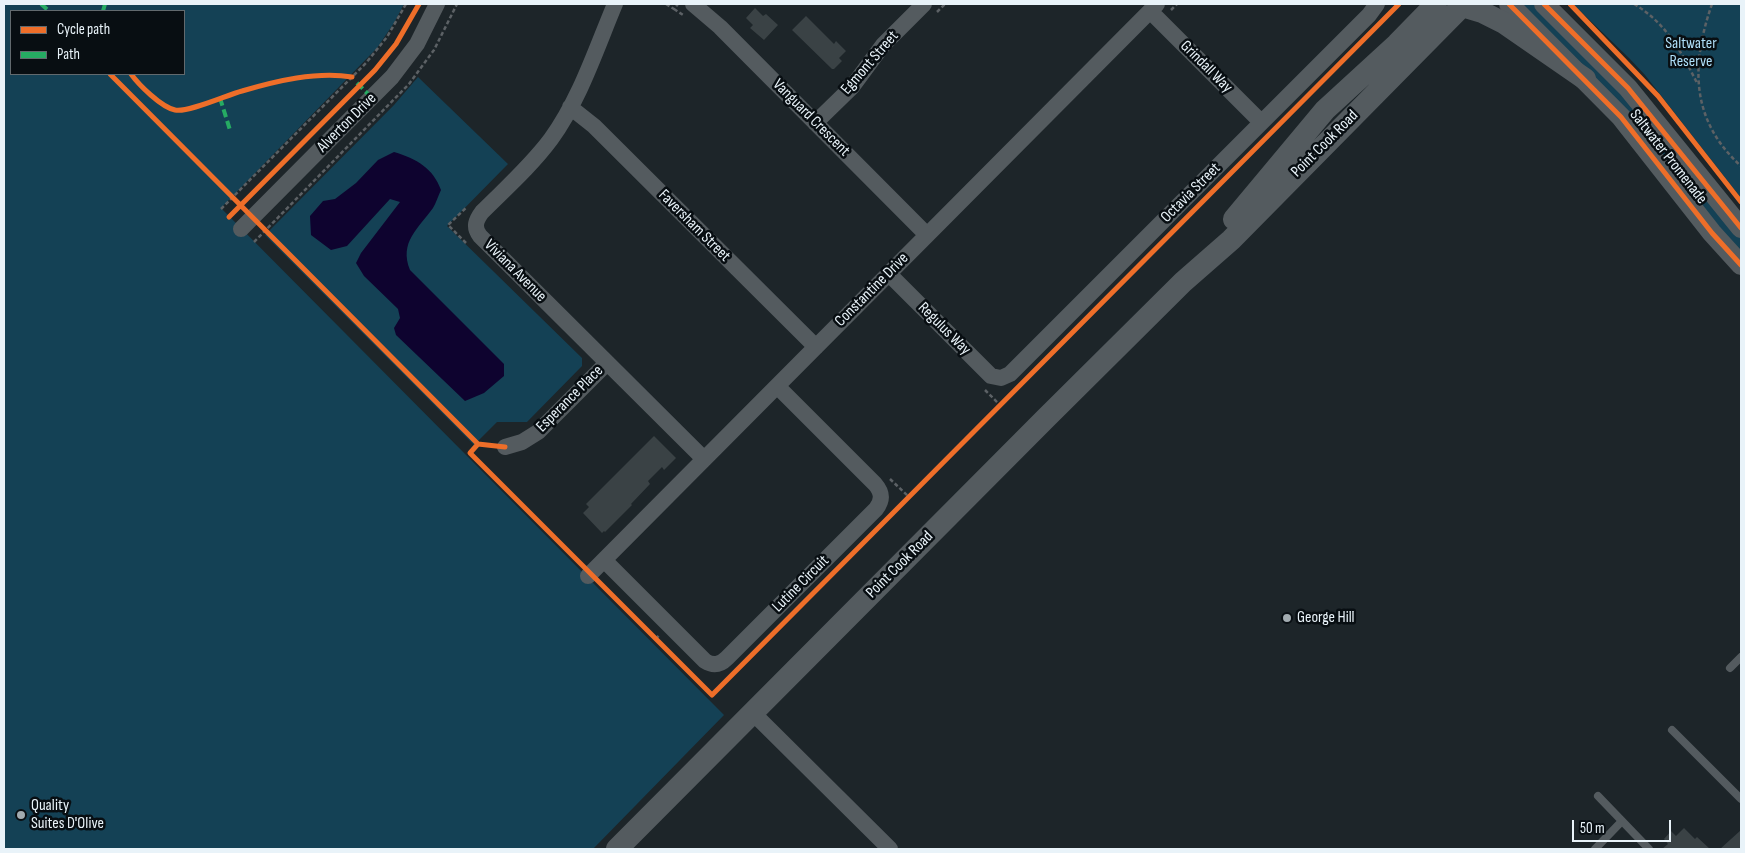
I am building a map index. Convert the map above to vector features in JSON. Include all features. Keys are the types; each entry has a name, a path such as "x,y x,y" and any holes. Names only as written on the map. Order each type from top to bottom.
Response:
{"main road":[{"name":"Point Cook Road","path":"1183,282 1314,122 1436,4"},
{"name":"Point Cook Road","path":"617,849 1183,282 1231,240 1463,5"},
{"path":"1463,5 1504,23 1585,79"}],"street":[{"name":"Alverton Drive","path":"241,229 392,77 417,44 438,4"},
{"name":"Viviana Avenue","path":"615,4 570,107 559,127 541,151 482,212 478,217 476,228 480,236 704,459"},
{"name":"Vanguard Crescent","path":"694,4 720,27 928,235"},
{"name":"Egmont Street","path":"815,123 852,87 883,45 924,4"},
{"name":"Octavia Street","path":"1001,378 1014,371 1369,15 1376,4"},
{"name":"Saltwater Promenade","path":"1509,4 1621,117 1712,233 1741,265"},
{"name":"Saltwater Promenade","path":"1544,4 1628,88 1741,228"},
{"name":"Grindall Way","path":"1153,7 1261,122"},
{"name":"Constantine Drive","path":"588,576 1153,7"},
{"name":"Faversham Street","path":"570,107 594,126 816,347"},
{"name":"Regulus Way","path":"889,274 992,376 1001,378"},
{"name":"Esperance Place","path":"505,447 522,442 538,432 607,363"},
{"name":"Lutine Circuit","path":"604,560 708,662 715,664 722,662 740,645 878,506 881,498 880,491 875,484 777,386"},
{"path":"753,713 890,849"}],"lane":[{"path":"1730,668 1741,658"},
{"path":"1672,730 1741,799"},
{"path":"1598,796 1649,849"},
{"path":"1595,849 1622,821"}],"path":[{"path":"221,209 366,63 387,37 406,4"},
{"path":"666,4 674,9 678,4"},
{"path":"1634,4 1659,22 1673,38 1699,86"},
{"path":"1712,4 1699,48 1699,86 1704,111 1714,133 1741,166"},
{"path":"469,205 448,225 469,246"}],"green space":[{"path":"4,4 404,4 377,48 221,208 724,715 593,849 4,849"},
{"path":"1518,4 1534,4 1602,71 1741,239 1741,254"},
{"name":"Saltwater Reserve","path":"1573,4 1741,4 1741,198 1645,75"},
{"path":"418,77 508,164 447,226 582,358 582,366 527,422 497,422 474,445 265,235 394,105"}],"shaded area":[{"path":"394,152 423,165 434,176 441,190 433,208 416,229 408,244 407,260 410,270 504,364 504,376 484,393 465,401 396,335 394,328 400,318 398,309 364,276 356,263 361,253 400,202 390,199 347,246 331,250 311,235 310,216 323,201 335,199 356,183 378,160"}],"building":[{"path":"755,8 763,16 766,14 778,25 764,40 750,28 753,25 746,18"},
{"path":"806,16 834,44 836,41 846,51 839,58 842,61 834,69 792,30"},
{"path":"654,436 676,458 664,470 662,467 648,481 650,484 632,505 602,533 583,513 589,507 586,504"},
{"path":"1684,828 1695,839 1697,837 1710,849 1662,849 1668,844 1664,839 1671,831 1676,836"},
{"path":"1741,830 1741,849 1720,849"}],"marked path":[{"path":"41,4 48,10"},
{"path":"103,10 105,4"},
{"path":"357,83 372,98"},
{"path":"220,98 230,130"}],"cycle path":[{"path":"229,217 375,70 396,44 419,4"},
{"path":"505,447 478,444 470,453 712,695 1399,4"},
{"path":"1509,4 1621,117 1712,233 1741,265"},
{"path":"1544,4 1628,88 1741,228"},
{"path":"1570,4 1658,96 1741,202"},
{"path":"111,75 478,444"},
{"path":"132,75 163,105 175,110 189,109 242,91 283,81 325,75 352,77"}],"place":[{"name":"George Hill","path":"1287,618"},
{"name":"Quality Suites D'Olive","path":"21,815"}]}
